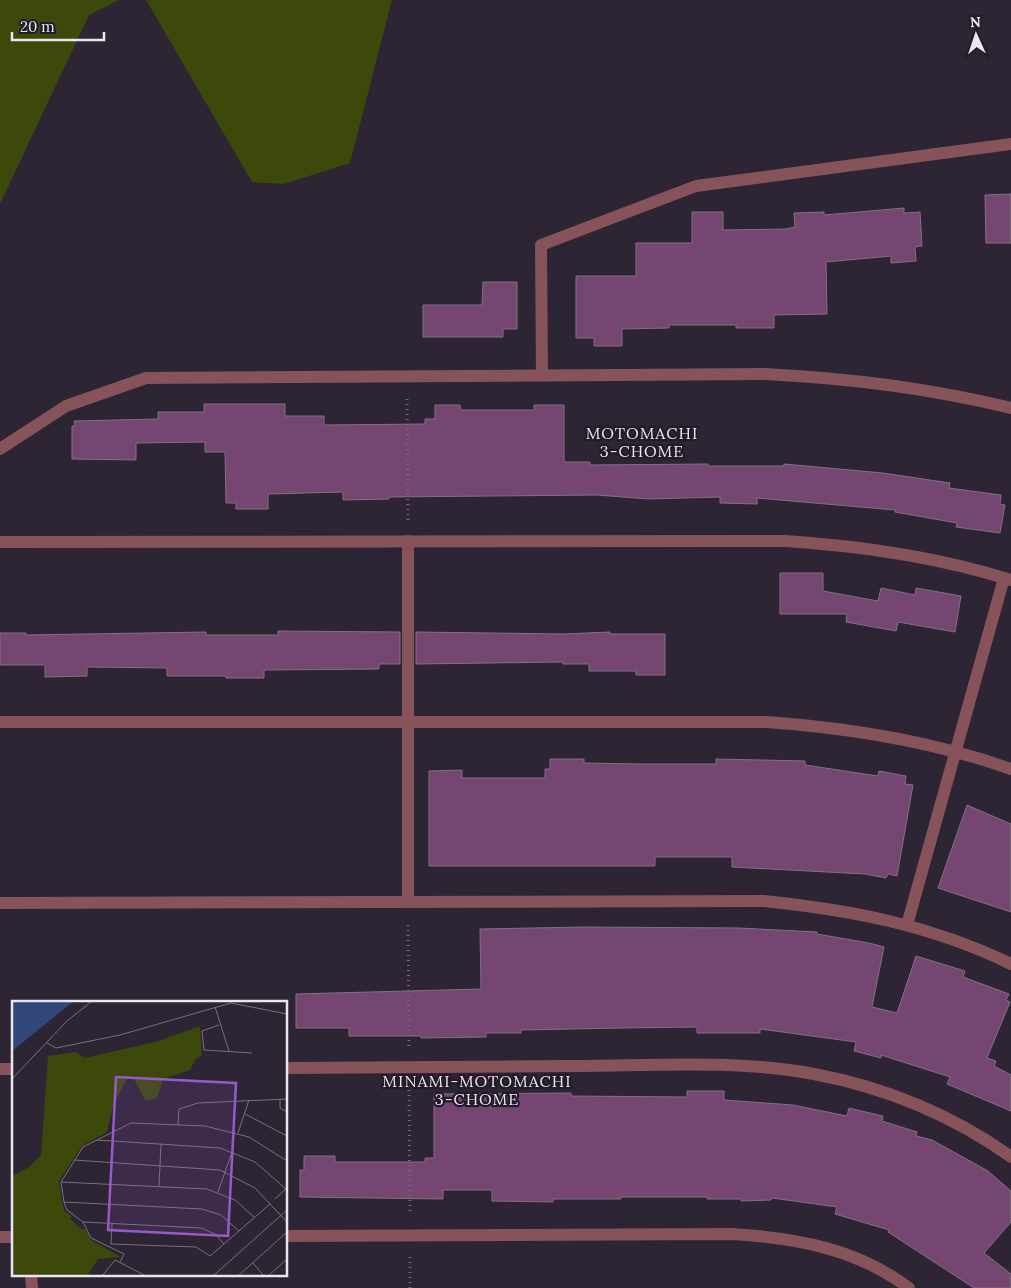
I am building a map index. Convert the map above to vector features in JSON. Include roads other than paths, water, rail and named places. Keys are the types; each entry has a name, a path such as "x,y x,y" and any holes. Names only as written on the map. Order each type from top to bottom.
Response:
{"street":[{"path":"542,375 541,245 696,186 1011,144"},
{"path":"0,448 66,406 146,378 764,374 830,377 898,385 964,396 1011,408"},
{"path":"408,541 408,902"},
{"path":"0,542 786,541 842,545 904,554 1008,579 907,925"},
{"path":"0,722 767,722 864,731 957,752 1011,769"},
{"path":"0,903 764,902 859,913 907,925 966,944 1011,964"},
{"path":"288,1068 686,1065 774,1069 813,1074 896,1096 940,1114 988,1140 1011,1157"},
{"path":"288,1236 733,1234 779,1237 821,1245 864,1262 909,1288"}],"district":[{"name":"MOTOMACHI 3-CHOME","path":"642,442"},
{"name":"MINAMI-MOTOMACHI 3-CHOME","path":"477,1090"}]}
